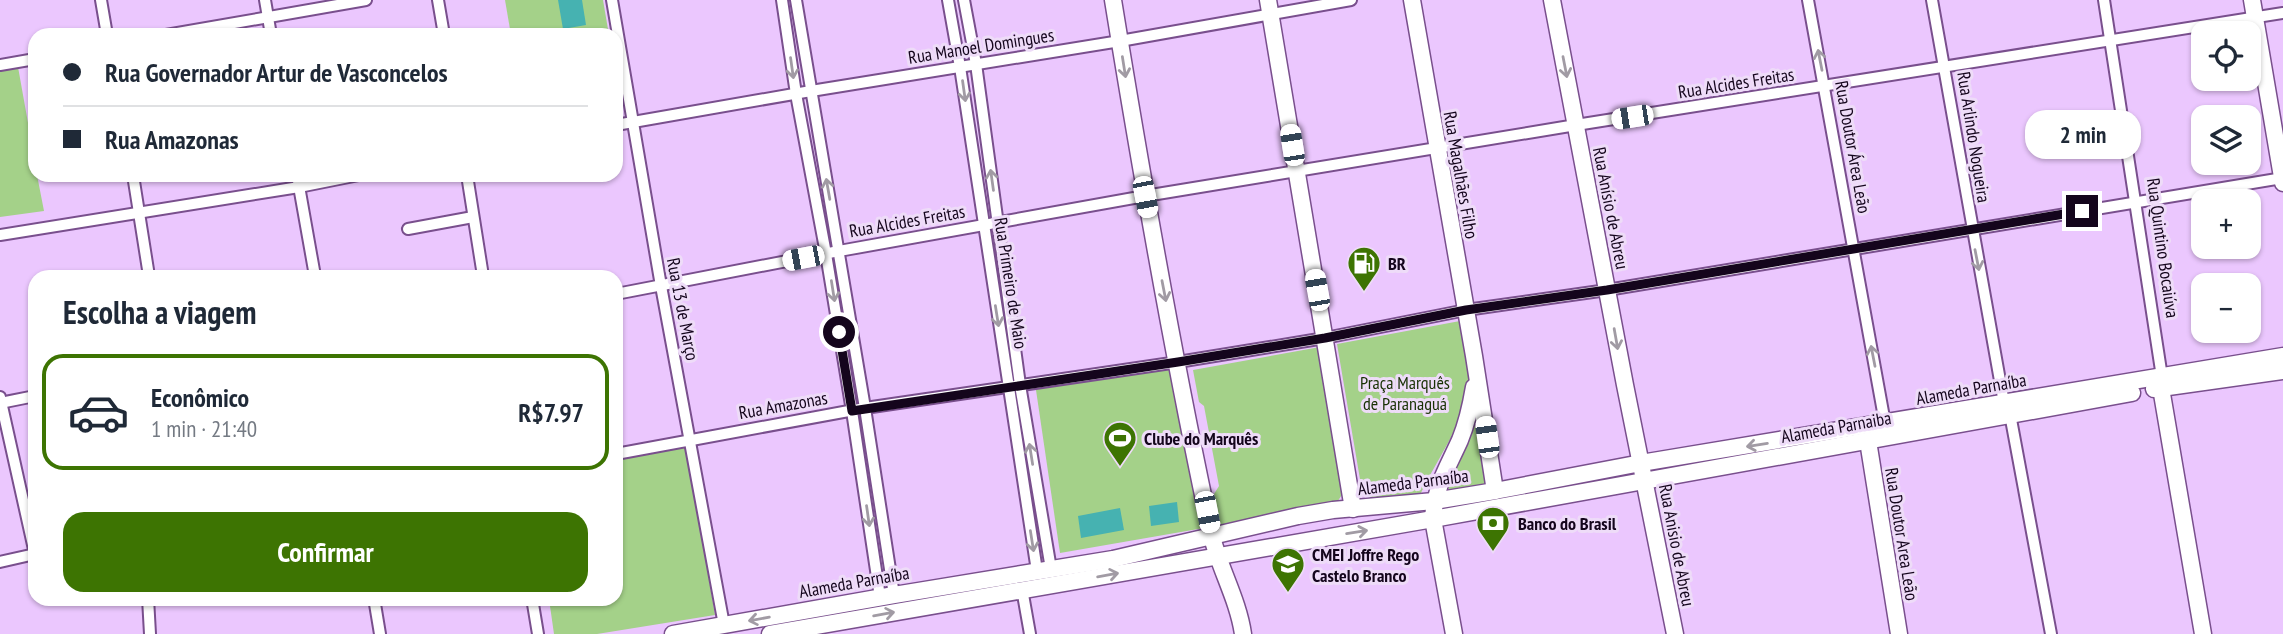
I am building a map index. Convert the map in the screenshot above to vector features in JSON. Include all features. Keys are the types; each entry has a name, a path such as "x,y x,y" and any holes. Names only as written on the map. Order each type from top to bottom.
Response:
{"main road":[{"path":"1113,0 1145,197 1212,537 1241,617 1243,634"},
{"name":"Rua Magalhães Filho","path":"1412,0 1495,491"},
{"name":"Rua Anísio de Abreu","path":"1552,0 1643,472"},
{"path":"2252,0 2283,180"},
{"path":"1269,7 1353,509"},
{"name":"Rua Magalhães Filho","path":"1454,634 1433,519 1434,501 1440,481 1467,423 1475,380 1474,356"},
{"path":"2162,382 2283,356"},
{"name":"Alameda Parnaiba","path":"1643,472 1868,441 2007,408 2162,382 2283,371"},
{"name":"Rua Quintino Bocaiúva","path":"2162,382 2203,634"},
{"name":"Alameda Parnaíba","path":"818,630 1022,589 1433,519 1643,472 1885,424 2007,408"},
{"name":"Rua Doutor Area Leão","path":"1868,441 1899,634"},
{"name":"Alameda Parnaíba","path":"673,634 1113,559 1298,516 1434,501 1643,472"},
{"name":"Rua Anisio de Abreu","path":"1643,472 1675,634"},
{"path":"770,634 818,630 813,609"},
{"path":"795,612 800,631"}],"street":[{"path":"101,0 106,28"},
{"path":"265,0 270,28"},
{"path":"204,28 366,0"},
{"path":"438,0 442,28"},
{"name":"Rua 13 de Março","path":"612,0 617,28"},
{"path":"782,0 796,94 887,596"},
{"path":"796,0 865,408 887,596"},
{"name":"Rua Primeiro de Maio","path":"948,0 1026,505 1044,570"},
{"name":"Rua Primeiro de Maio","path":"964,0 1020,385 1040,503 1044,570"},
{"name":"Rua Manoel Domingues","path":"623,124 1120,41 1269,7 1350,0"},
{"name":"Rua Doutor Área Leão","path":"1808,0 1885,424"},
{"name":"Rua Arlindo Nogueira","path":"1932,0 1972,230 2051,634"},
{"name":"Rua Quintino Bocaiúva","path":"2104,0 2137,201 2162,382"},
{"name":"Rua Alcides Freitas","path":"623,293 998,222 1296,171 2283,13"},
{"path":"0,65 28,60"},
{"name":"Rua 13 de Março","path":"623,67 660,286 724,625"},
{"name":"Rua Amazonas","path":"623,453 865,408 1178,362 1325,338 1466,310 1607,290 2137,201 2283,180"},
{"path":"134,182 148,270"},
{"path":"0,234 293,182"},
{"path":"298,182 314,270"},
{"path":"468,182 482,270"},
{"path":"408,229 473,217"},
{"path":"28,398 0,401 28,523"},
{"path":"1026,505 1040,503"},
{"path":"0,562 28,556"},
{"path":"1022,589 1030,634"},
{"path":"148,606 150,634"},
{"path":"375,606 380,634"},
{"path":"533,606 538,634"}],"green space":[{"path":"505,0 603,0 608,28 510,28"},
{"path":"18,67 28,123 28,182 38,182 44,211 0,217 0,70"},
{"name":"Praça Marquês de Paranaguá","path":"1460,321 1468,386 1465,403 1452,435 1420,495 1371,499 1362,491 1337,344"},
{"name":"Praça Marquês de Paranaguá","path":"1320,347 1343,493 1336,504 1222,531 1214,494 1219,486 1204,406 1199,402 1193,370"},
{"name":"Clube do Marquês","path":"1174,369 1204,528 1060,553 1036,390 1040,387"},
{"name":"Praça Marquês de Paranaguá","path":"1476,420 1487,487 1447,493 1460,455"},
{"path":"686,445 715,615 597,634 554,634 550,606 623,606 623,458"}],"shaded area":[{"path":"558,0 582,0 586,25 563,28"},
{"path":"1177,502 1179,522 1151,526 1149,506"},
{"path":"1120,508 1124,530 1081,538 1078,516"}],"place":[{"name":"BR","path":"1364,293"},
{"name":"Clube do Marquês","path":"1120,468"},
{"name":"Banco do Brasil","path":"1493,553"},
{"name":"CMEI Joffre Rego Castelo Branco","path":"1288,594"}],"route":[{"path":"839,332 852,411 1178,362 1325,338 1466,310 1607,290 2082,211"}]}
